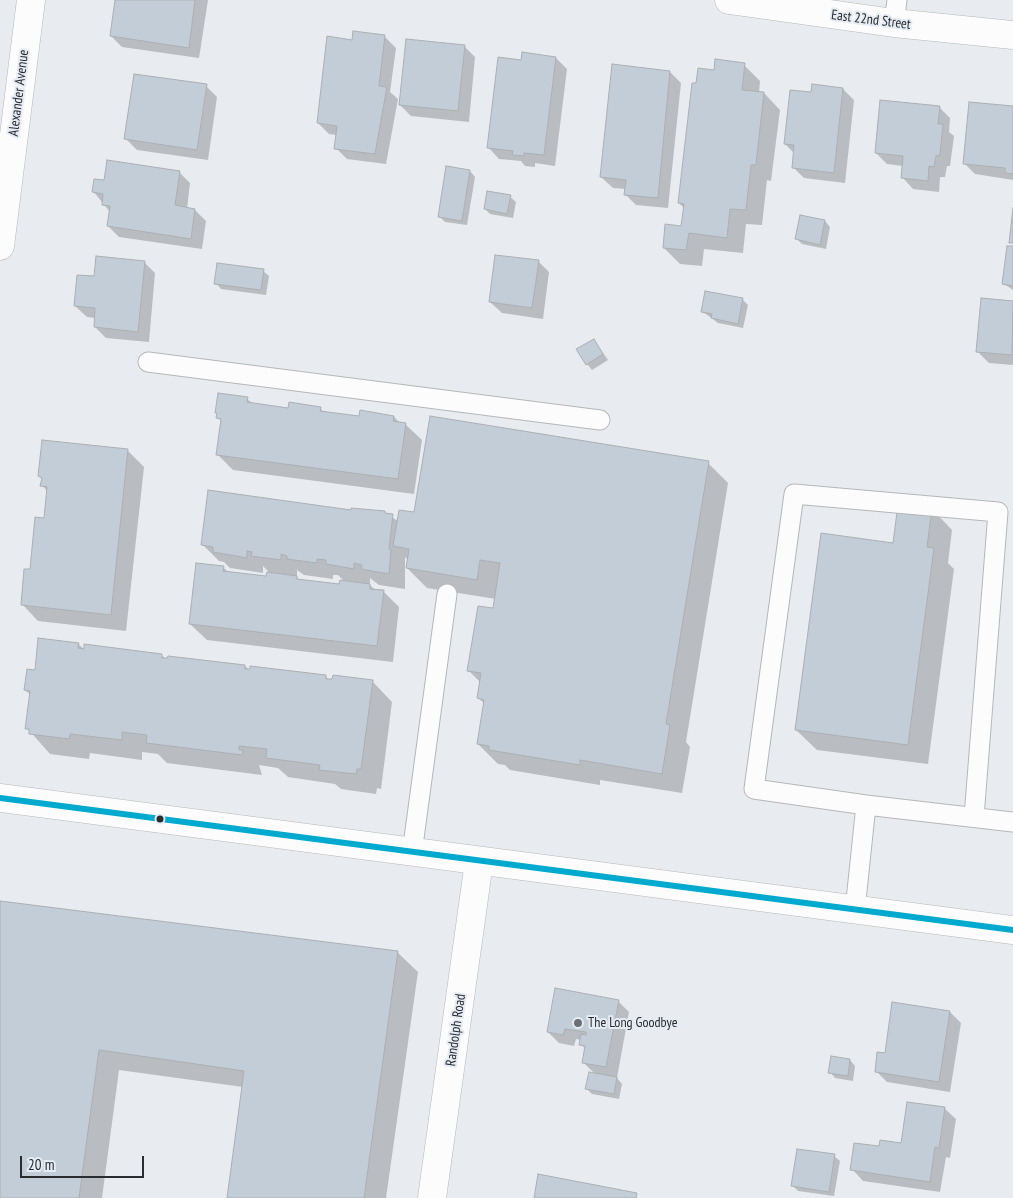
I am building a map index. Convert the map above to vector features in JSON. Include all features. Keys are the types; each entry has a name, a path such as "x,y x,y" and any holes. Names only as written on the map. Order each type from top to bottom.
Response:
{"main road":[{"name":"Alexander Avenue","path":"0,246 31,0"},
{"name":"East 22nd Street","path":"729,0 895,12 1013,35"},
{"path":"0,798 479,862 1013,930"},
{"name":"Randolph Road","path":"432,1198 479,862"}],"lane":[{"path":"148,362 600,420"},
{"path":"974,816 998,512 794,494 754,789 866,805 1013,822"},
{"path":"412,853 447,594"},
{"path":"855,910 866,805"}],"building":[{"path":"115,0 195,0 189,48 110,36"},
{"path":"353,31 385,35 379,86 387,87 375,154 334,149 337,126 317,123 327,36 352,40"},
{"path":"406,39 465,45 458,111 399,105"},
{"path":"522,52 556,57 544,155 524,153 524,156 512,155 513,151 487,148 498,57 521,60"},
{"path":"715,59 745,63 742,90 764,92 756,165 751,165 746,210 730,209 727,238 689,233 686,250 663,248 665,224 681,226 684,204 678,203 692,83 696,83 698,68 714,70"},
{"path":"612,64 670,71 658,198 624,195 626,180 600,177"},
{"path":"134,74 207,84 197,150 124,139"},
{"path":"812,84 843,88 834,173 792,168 794,145 784,144 790,90 811,92"},
{"path":"880,100 940,106 938,124 943,124 940,155 936,156 934,167 929,166 928,181 901,178 903,156 875,153"},
{"path":"969,102 1013,106 1013,174 1005,173 1005,168 963,164"},
{"path":"107,160 180,171 175,205 195,209 191,239 107,226 110,206 102,205 103,194 92,192 94,179 104,180"},
{"path":"446,166 470,170 462,221 438,217"},
{"path":"487,191 511,195 507,214 484,209"},
{"path":"1013,208 1013,243 1009,243"},
{"path":"800,215 825,220 820,245 795,239"},
{"path":"1007,246 1013,246 1013,286 1002,284"},
{"path":"495,255 539,260 532,308 489,302"},
{"path":"96,256 145,261 138,332 94,327 95,308 74,306 77,275 94,276"},
{"path":"217,263 264,269 261,290 214,284"},
{"path":"705,291 743,298 738,324 711,318 712,314 701,312"},
{"path":"981,298 1013,301 1012,355 976,352"},
{"path":"594,339 603,354 586,365 576,349"},
{"path":"218,393 248,397 247,402 288,408 289,402 321,407 320,411 359,416 360,410 394,416 393,421 406,423 398,479 216,455 221,419 216,418 217,413 215,413"},
{"path":"430,416 709,461 666,724 670,725 662,774 580,760 580,765 489,750 489,746 477,744 484,700 477,698 481,673 467,671 478,606 493,608 500,563 480,560 477,580 406,568 409,549 393,546 399,510 414,512"},
{"path":"42,440 128,449 111,615 21,605 24,569 30,569 35,517 44,518 47,487 40,486 42,478 38,476"},
{"path":"208,490 351,510 351,508 385,511 385,513 393,514 389,549 391,550 389,574 361,569 362,565 354,563 354,569 326,564 326,560 317,559 317,563 287,559 287,556 281,554 281,560 251,556 252,552 247,551 247,558 213,552 213,547 201,545"},
{"path":"898,504 932,508 927,547 934,548 908,745 795,730 821,533 893,543"},
{"path":"196,563 224,566 223,571 266,576 267,572 297,576 297,579 339,584 340,580 370,584 370,589 384,590 377,646 189,624"},
{"path":"38,638 79,643 78,648 84,649 84,644 162,654 162,658 167,658 168,656 245,665 245,669 250,669 250,666 326,675 326,679 332,679 333,675 373,680 361,769 357,769 356,774 319,770 320,765 266,758 267,749 239,746 239,750 243,750 242,755 146,743 147,735 122,732 122,740 70,734 69,739 29,734 29,729 25,729 30,691 24,690 27,669 35,670"},
{"path":"0,901 398,951 364,1198 227,1198 244,1071 99,1050 79,1198 0,1198"},
{"path":"555,988 619,1000 606,1067 582,1063 585,1046 579,1045 581,1034 586,1035 586,1032 565,1029 563,1035 547,1032"},
{"path":"892,1002 950,1011 939,1082 875,1072 877,1052 885,1053"},
{"path":"831,1056 850,1059 848,1076 828,1073"},
{"path":"589,1072 617,1077 614,1094 585,1089"},
{"path":"907,1102 945,1107 939,1148 935,1147 930,1182 850,1170 854,1143 879,1146 880,1140 901,1143"},
{"path":"797,1149 835,1154 829,1192 791,1186"},
{"path":"538,1174 637,1193 636,1198 534,1198"}],"transit line":[{"path":"0,798 1013,930"}],"place":[{"name":"The Long Goodbye","path":"578,1023"}]}
